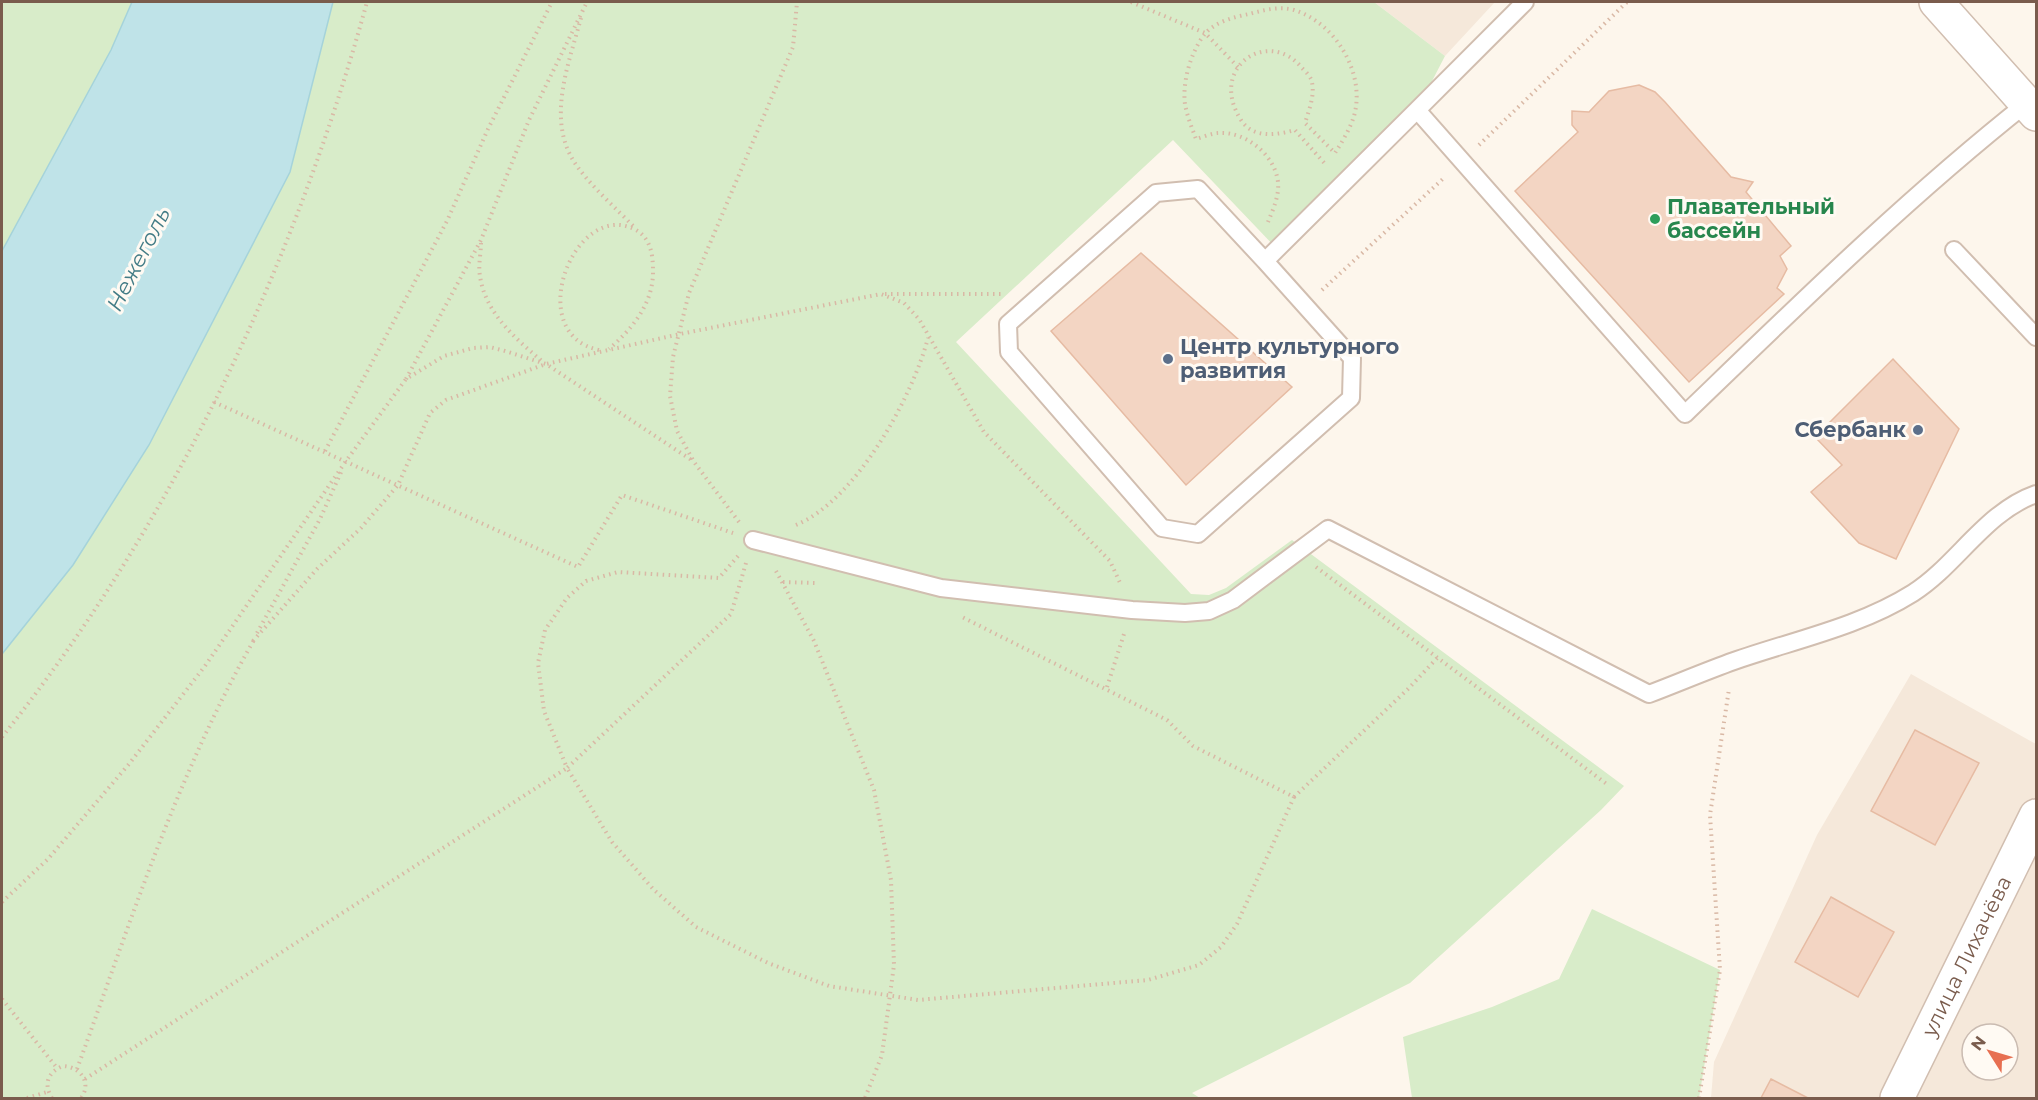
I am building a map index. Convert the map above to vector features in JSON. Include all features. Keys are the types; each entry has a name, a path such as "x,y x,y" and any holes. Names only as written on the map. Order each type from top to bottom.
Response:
{"street":[{"path":"1936,2 2032,108"},
{"name":"улица Лихачёва","path":"1897,1098 2037,816"}],"lane":[{"path":"1264,261 1525,2"},
{"path":"1416,110 1685,414 1832,273 1965,152 2032,108"},
{"path":"1198,189 1264,261 1352,358 1351,398 1198,534 1162,528 1009,352 1008,324 1156,193 1198,189"},
{"path":"1954,250 2037,337"},
{"path":"753,540 941,588 1132,610 1209,611 1233,600 1328,529 1649,694 1734,661 1800,640 1889,607 1915,592 1978,533 2015,505 2037,494"}],"path":[{"path":"2,737 52,675 137,546 214,402 294,225 353,51 366,2"},
{"path":"325,451 447,221 488,129 552,2"},
{"path":"2,902 48,859 129,764 205,666 346,461 406,379 481,240 529,120 587,2"},
{"path":"797,2 793,47 758,136 708,244 689,293 673,357 670,396 677,431 694,462 783,582 814,641 874,790 891,880 894,965 882,1055 865,1098"},
{"path":"1131,2 1205,33 1238,67"},
{"path":"584,8 563,83 560,124 573,160 647,241 652,257 653,281 649,300 623,337 605,351"},
{"path":"1247,243 1266,225 1274,209 1278,188 1275,170 1262,150 1242,137 1220,133 1196,139 1185,104 1185,81 1205,33 1226,19 1272,8 1294,10 1318,22 1338,43 1351,63 1356,93 1354,116 1335,153 1305,123 1312,99 1311,78 1297,61 1282,52 1256,52 1238,67 1231,78 1230,102 1243,123 1260,134 1281,134 1295,130 1343,184"},
{"path":"605,351 574,341 566,328 559,307 561,287 571,260 592,232 608,225 624,224 637,231"},
{"path":"481,240 480,276 490,309 520,342 546,364 694,462"},
{"path":"253,641 317,569 362,528 398,485 430,413 446,400 476,387 546,364 680,334 881,294 956,292 1040,295"},
{"path":"881,294 903,303 918,319 984,432 1110,561 1132,610 1107,687"},
{"path":"928,338 920,369 908,397 866,461 833,502 799,524 753,540 719,578 618,572 586,581 567,598 545,630 538,663 544,711 567,768 612,842 654,890 696,927 768,963 829,986 918,1000 1148,980 1199,965 1221,947 1237,924 1294,797 1408,689 1438,656"},
{"path":"406,379 444,356 472,348 490,347 546,364"},
{"path":"214,402 578,567 622,495 753,540"},
{"path":"77,1069 156,851 198,749 253,641 320,519 346,461"},
{"path":"85,1079 567,768 731,614 753,540"},
{"path":"1306,562 1323,570 1608,785"},
{"path":"783,582 819,583"},
{"path":"950,611 1107,687 1167,720 1193,746 1294,797"},
{"path":"1699,1098 1720,970 1710,815 1734,661"},
{"path":"2,999 57,1068"},
{"path":"52,1098 47,1092 50,1074 63,1066 77,1069 85,1079 86,1090 81,1098"},
{"path":"27,1098 47,1092"}],"shaded area":[{"path":"1374,2 1495,2 1445,56"},
{"path":"1911,674 2036,744 2036,1098 1711,1098 1714,1062 1817,835"}],"green space":[{"path":"2,2 132,2 111,50 2,251"},
{"path":"333,2 1374,2 1445,56 1417,110 1277,249 1173,140 956,342 1191,594 1209,595 1226,588 1292,540 1624,786 1601,810 1410,983 1192,1093 1200,1098 2,1098 2,654 73,565 149,445 290,172"},
{"path":"1592,909 1720,970 1699,1098 1412,1098 1403,1037 1492,1007 1559,979"}],"water":[{"name":"Нежеголь","path":"132,2 333,2 290,172 149,445 73,565 2,654 2,251 111,50"}],"building":[{"name":"Плавательный бассейн","path":"1639,85 1655,92 1665,102 1731,177 1753,182 1746,192 1791,246 1780,256 1787,269 1777,288 1784,294 1689,382 1515,191 1578,132 1572,125 1572,111 1589,112 1609,91"},
{"name":"Центр культурного развития","path":"1141,253 1292,387 1186,485 1051,331"},
{"path":"1893,359 1959,429 1896,559 1859,543 1811,492 1842,465 1815,437"},
{"path":"1915,730 1979,763 1935,845 1871,811"},
{"path":"1831,897 1894,932 1858,997 1795,962"},
{"path":"1771,1079 1808,1098 1761,1098"}],"place":[{"name":"Плавательный бассейн","path":"1655,219"},
{"name":"Центр культурного развития","path":"1168,359"},
{"name":"Сбербанк","path":"1918,430"}]}
